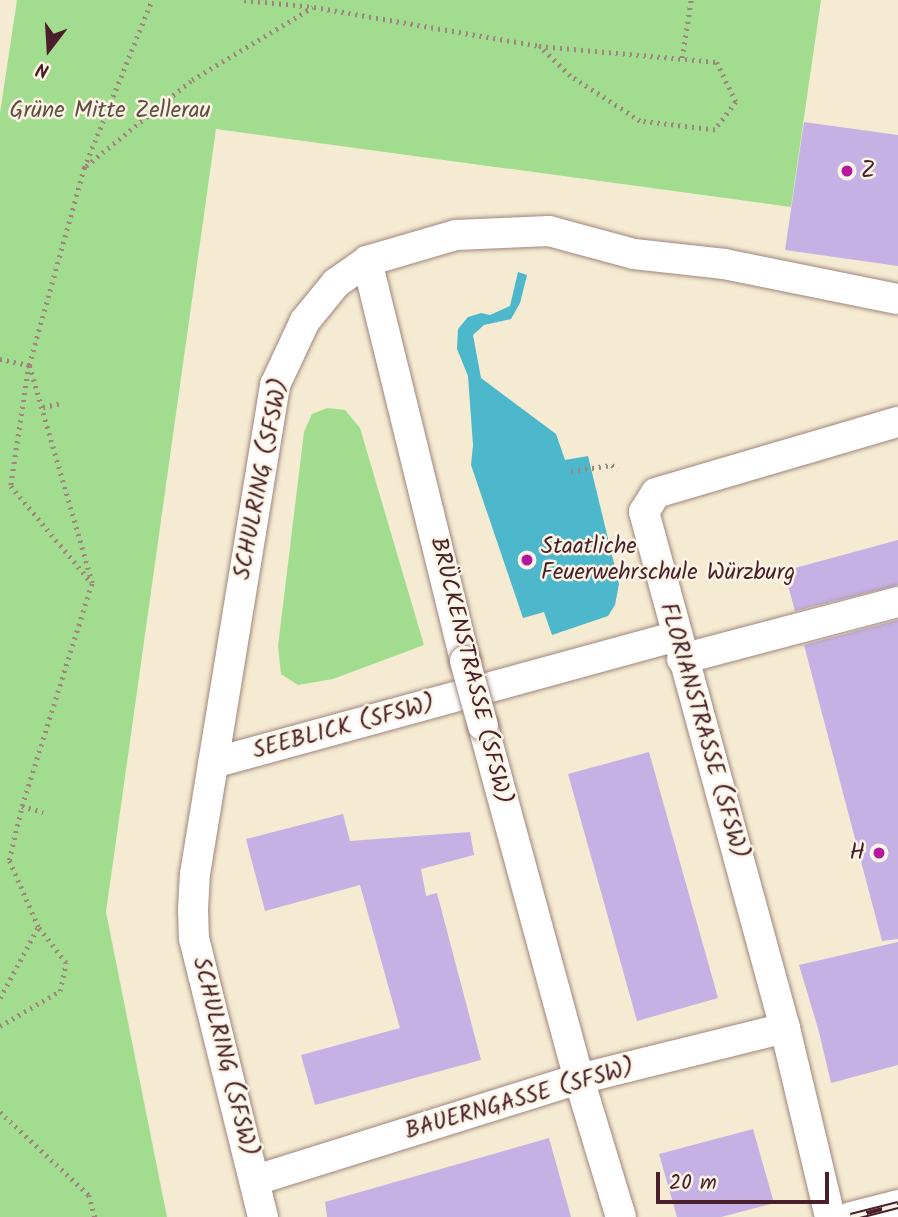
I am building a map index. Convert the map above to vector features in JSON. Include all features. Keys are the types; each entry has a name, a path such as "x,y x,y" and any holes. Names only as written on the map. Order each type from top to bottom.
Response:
{"lane":[{"name":"SCHULRING (SFSW)","path":"263,1217 256,1180 194,940 195,874 275,385 305,321 336,283 367,261 456,235 550,231 634,254 724,264 898,299"},
{"name":"BRÜCKENSTRASSE (SFSW)","path":"367,261 465,661 579,1079 621,1217"},
{"name":"FLORIANSTRASSE (SFSW)","path":"830,1217 785,1028 644,512 656,493 898,422"},
{"name":"SEEBLICK (SFSW)","path":"213,763 679,647 898,603"},
{"name":"BAUERNGASSE (SFSW)","path":"256,1180 579,1079 785,1028"},
{"path":"851,1217 898,1205"}],"path":[{"path":"92,583 11,486 29,365 84,168 152,0"},
{"path":"244,0 314,7 539,46 717,62 736,102 715,130 640,121 570,76 539,46"},
{"path":"682,58 691,0"},
{"path":"84,168 192,80 314,7"},
{"path":"0,359 29,365"},
{"path":"0,1026 60,991 66,963 38,927 9,860 22,806 92,583 29,365"},
{"path":"43,407 62,403"},
{"path":"571,471 589,467"},
{"path":"22,806 43,812"},
{"path":"0,998 38,927"},
{"path":"0,1112 89,1195 95,1217"}],"green space":[{"name":"Grüne Mitte Zellerau","path":"17,0 821,0 791,207 216,129 106,912 167,1217 0,1217 0,113"},
{"path":"327,408 345,410 360,428 424,645 333,679 298,685 281,674 278,646 304,432 312,414"}],"water":[{"path":"518,272 527,275 520,303 511,319 484,325 473,335 481,378 556,434 565,460 588,456 619,584 615,605 608,616 552,635 544,612 523,618 471,465 473,445 468,376 457,349 458,329 468,317 481,313 490,315 510,306"}],"building":[{"name":"Z","path":"804,122 898,135 898,266 785,250"},
{"path":"898,540 898,585 795,611 784,571"},
{"path":"898,620 898,939 882,941 804,645"},
{"path":"649,752 718,998 637,1021 568,774"},
{"path":"343,814 350,841 470,832 474,855 421,869 426,896 437,893 481,1060 315,1105 301,1055 400,1028 360,885 265,911 246,839"},
{"path":"898,942 898,1065 831,1083 799,965"},
{"path":"753,1129 774,1203 721,1217 677,1217 659,1154"},
{"path":"549,1138 571,1217 327,1217 325,1202"}],"railway":[{"path":"851,1217 898,1205"}],"place":[{"name":"Z","path":"847,171"},
{"name":"Staatliche Feuerwehrschule Würzburg","path":"527,560"},
{"name":"H","path":"879,853"}]}
